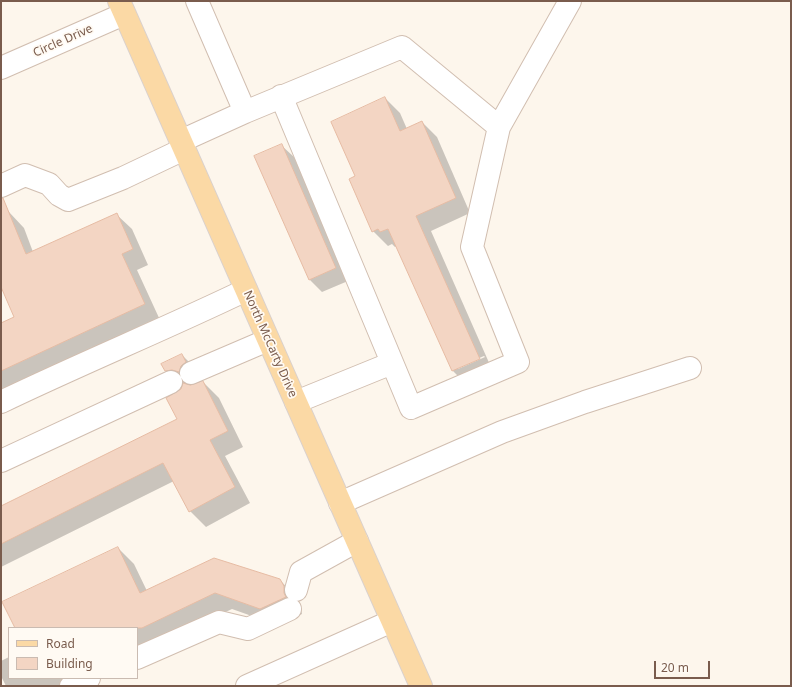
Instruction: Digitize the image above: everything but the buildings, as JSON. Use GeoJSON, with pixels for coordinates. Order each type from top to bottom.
{"type":"FeatureCollection","features":[{"type":"Feature","properties":{"kind":"main road","name":"North McCarty Drive"},"geometry":{"type":"LineString","coordinates":[[121,7],[421,686]]}},
{"type":"Feature","properties":{"kind":"street"},"geometry":{"type":"LineString","coordinates":[[197,1],[245,112]]}},
{"type":"Feature","properties":{"kind":"street"},"geometry":{"type":"LineString","coordinates":[[281,96],[411,408],[518,362],[472,247],[500,126],[570,1]]}},
{"type":"Feature","properties":{"kind":"street","name":"Circle Drive"},"geometry":{"type":"LineString","coordinates":[[1,68],[121,7]]}},
{"type":"Feature","properties":{"kind":"street"},"geometry":{"type":"LineString","coordinates":[[1,186],[25,175],[49,184],[59,195],[68,200],[123,178],[245,112],[402,47],[500,126]]}},
{"type":"Feature","properties":{"kind":"street"},"geometry":{"type":"LineString","coordinates":[[1,402],[73,367],[156,330],[179,322],[246,290]]}},
{"type":"Feature","properties":{"kind":"street"},"geometry":{"type":"LineString","coordinates":[[191,373],[268,340]]}},
{"type":"Feature","properties":{"kind":"street"},"geometry":{"type":"LineString","coordinates":[[296,402],[392,363]]}},
{"type":"Feature","properties":{"kind":"street"},"geometry":{"type":"LineString","coordinates":[[340,503],[502,432],[585,402],[690,368]]}},
{"type":"Feature","properties":{"kind":"street"},"geometry":{"type":"LineString","coordinates":[[1,461],[171,382]]}},
{"type":"Feature","properties":{"kind":"street"},"geometry":{"type":"LineString","coordinates":[[138,658],[219,622],[248,629],[293,599],[301,572],[357,541]]}},
{"type":"Feature","properties":{"kind":"street"},"geometry":{"type":"LineString","coordinates":[[247,686],[392,621]]}},
{"type":"Feature","properties":{"kind":"street"},"geometry":{"type":"LineString","coordinates":[[71,686],[87,679]]}}]}
